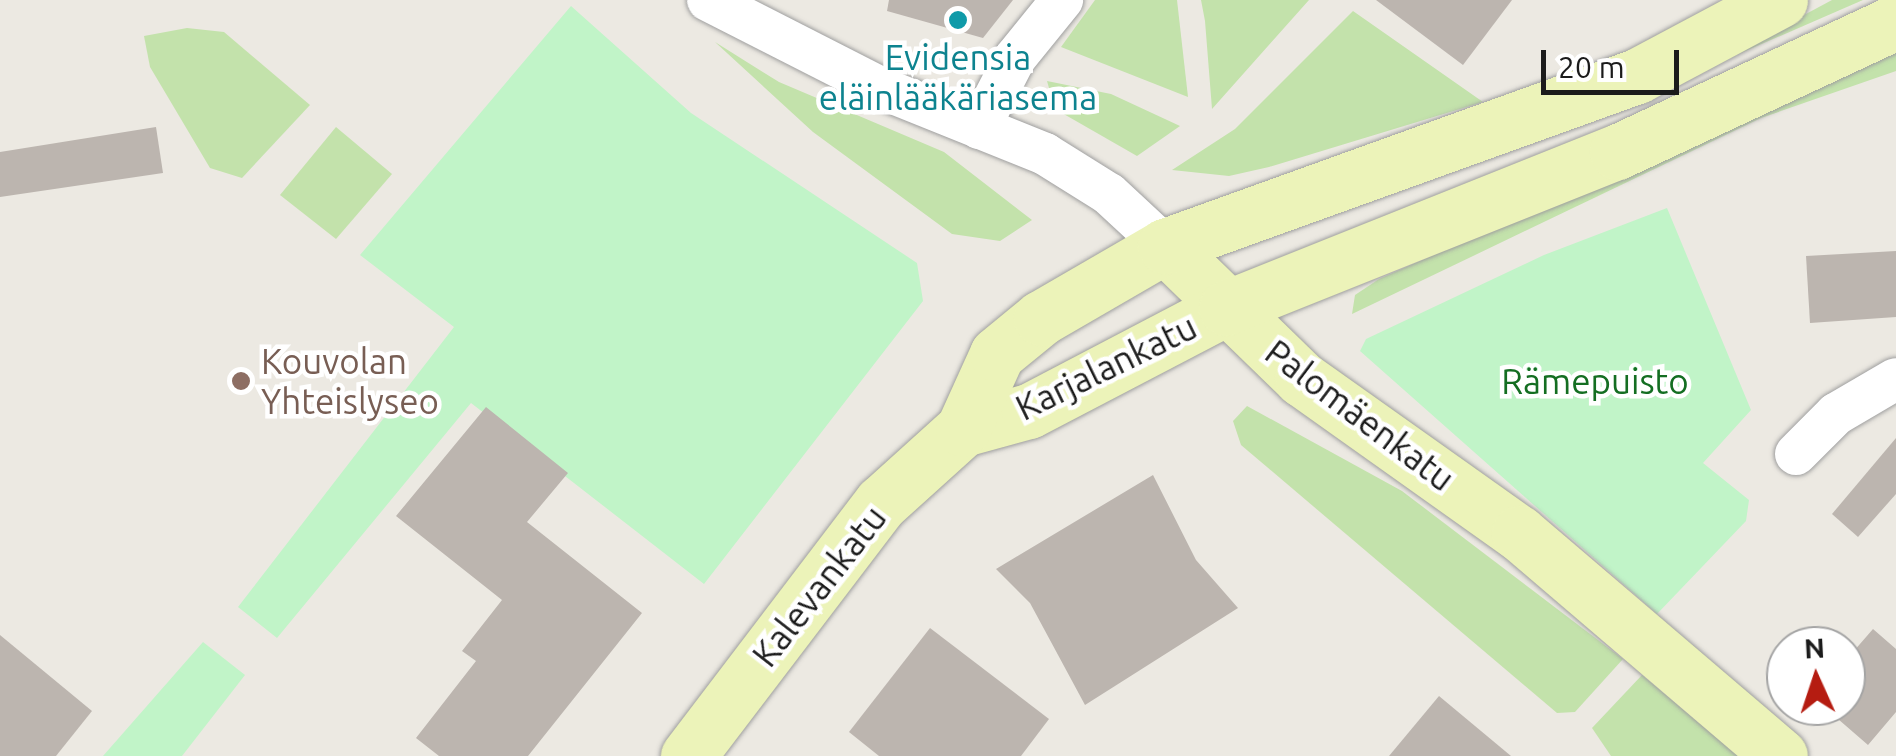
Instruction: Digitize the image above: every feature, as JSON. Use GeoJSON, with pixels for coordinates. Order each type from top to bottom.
{"type":"FeatureCollection","features":[{"type":"Feature","properties":{"kind":"main road","name":"Karjalankatu"},"geometry":{"type":"LineString","coordinates":[[963,429],[997,354],[1166,246],[1637,76],[1780,0]]}},
{"type":"Feature","properties":{"kind":"main road","name":"Karjalankatu"},"geometry":{"type":"LineString","coordinates":[[963,429],[1029,411],[1226,308],[1617,152],[1896,22]]}},
{"type":"Feature","properties":{"kind":"main road","name":"Palomäenkatu"},"geometry":{"type":"LineString","coordinates":[[1166,246],[1302,379],[1519,533],[1780,756]]}},
{"type":"Feature","properties":{"kind":"main road","name":"Kalevankatu"},"geometry":{"type":"LineString","coordinates":[[688,756],[881,502],[963,429]]}},
{"type":"Feature","properties":{"kind":"street","name":"Palomäenkatu"},"geometry":{"type":"LineString","coordinates":[[708,0],[1095,184],[1166,246]]}},
{"type":"Feature","properties":{"kind":"street"},"geometry":{"type":"LineString","coordinates":[[979,128],[1015,58],[1062,0]]}},
{"type":"Feature","properties":{"kind":"street"},"geometry":{"type":"LineString","coordinates":[[1796,454],[1836,414],[1896,379]]}},
{"type":"Feature","properties":{"kind":"green space"},"geometry":{"type":"Polygon","coordinates":[[[1095,0],[1177,0],[1188,97],[1061,47],[1095,0]]]}},
{"type":"Feature","properties":{"kind":"green space"},"geometry":{"type":"Polygon","coordinates":[[[1201,0],[1309,0],[1212,109],[1205,21],[1201,0]]]}},
{"type":"Feature","properties":{"kind":"green space"},"geometry":{"type":"Polygon","coordinates":[[[1832,0],[1863,0],[1704,69],[1832,0]]]}},
{"type":"Feature","properties":{"kind":"green space"},"geometry":{"type":"Polygon","coordinates":[[[571,6],[691,113],[917,263],[923,301],[704,584],[471,403],[277,638],[238,607],[454,327],[360,255],[571,6]]]}},
{"type":"Feature","properties":{"kind":"green space"},"geometry":{"type":"Polygon","coordinates":[[[1353,11],[1483,102],[1229,176],[1172,170],[1235,129],[1353,11]]]}},
{"type":"Feature","properties":{"kind":"green space"},"geometry":{"type":"Polygon","coordinates":[[[187,28],[224,32],[310,105],[242,178],[210,168],[150,67],[144,36],[187,28]]]}},
{"type":"Feature","properties":{"kind":"green space"},"geometry":{"type":"Polygon","coordinates":[[[715,42],[779,82],[944,152],[1032,220],[1000,241],[952,234],[813,132],[715,42]]]}},
{"type":"Feature","properties":{"kind":"green space"},"geometry":{"type":"Polygon","coordinates":[[[1896,52],[1896,71],[1761,118],[1352,314],[1355,295],[1379,279],[1896,52]]]}},
{"type":"Feature","properties":{"kind":"green space"},"geometry":{"type":"Polygon","coordinates":[[[1047,81],[1111,94],[1180,126],[1137,156],[1055,109],[1047,81]]]}},
{"type":"Feature","properties":{"kind":"green space"},"geometry":{"type":"Polygon","coordinates":[[[336,127],[392,174],[336,239],[280,195],[336,127]]]}},
{"type":"Feature","properties":{"kind":"green space","name":"Rämepuisto"},"geometry":{"type":"Polygon","coordinates":[[[1667,208],[1751,410],[1703,463],[1749,500],[1746,521],[1657,614],[1360,351],[1366,339],[1544,255],[1667,208]]]}},
{"type":"Feature","properties":{"kind":"green space"},"geometry":{"type":"Polygon","coordinates":[[[1247,406],[1402,491],[1623,659],[1575,712],[1557,713],[1241,445],[1233,421],[1247,406]]]}},
{"type":"Feature","properties":{"kind":"green space"},"geometry":{"type":"Polygon","coordinates":[[[203,642],[245,675],[182,756],[103,756],[203,642]]]}},
{"type":"Feature","properties":{"kind":"green space"},"geometry":{"type":"Polygon","coordinates":[[[1642,675],[1739,756],[1611,756],[1592,728],[1642,675]]]}},
{"type":"Feature","properties":{"kind":"building","name":"Evidensia eläinlääkäriasema"},"geometry":{"type":"Polygon","coordinates":[[[889,0],[1013,0],[983,38],[887,11],[889,0]]]}},
{"type":"Feature","properties":{"kind":"building"},"geometry":{"type":"Polygon","coordinates":[[[1376,0],[1512,0],[1463,65],[1376,0]]]}},
{"type":"Feature","properties":{"kind":"building"},"geometry":{"type":"Polygon","coordinates":[[[156,127],[163,173],[0,197],[0,152],[156,127]]]}},
{"type":"Feature","properties":{"kind":"building"},"geometry":{"type":"Polygon","coordinates":[[[1896,251],[1896,317],[1810,323],[1806,256],[1896,251]]]}},
{"type":"Feature","properties":{"kind":"building"},"geometry":{"type":"Polygon","coordinates":[[[486,407],[568,473],[527,522],[642,613],[528,756],[439,756],[416,738],[476,661],[462,651],[502,600],[396,516],[486,407]]]}},
{"type":"Feature","properties":{"kind":"building"},"geometry":{"type":"Polygon","coordinates":[[[1896,438],[1896,494],[1858,537],[1832,514],[1896,438]]]}},
{"type":"Feature","properties":{"kind":"building"},"geometry":{"type":"Polygon","coordinates":[[[1153,475],[1196,560],[1238,608],[1085,705],[1030,603],[996,569],[1153,475]]]}},
{"type":"Feature","properties":{"kind":"building"},"geometry":{"type":"Polygon","coordinates":[[[930,628],[1049,719],[1021,756],[879,756],[849,732],[930,628]]]}},
{"type":"Feature","properties":{"kind":"building"},"geometry":{"type":"Polygon","coordinates":[[[1873,629],[1896,649],[1896,712],[1868,745],[1846,726],[1866,726],[1866,637],[1873,629]]]}},
{"type":"Feature","properties":{"kind":"building"},"geometry":{"type":"Polygon","coordinates":[[[0,635],[92,711],[56,756],[0,756],[0,635]]]}},
{"type":"Feature","properties":{"kind":"building"},"geometry":{"type":"Polygon","coordinates":[[[1439,696],[1511,756],[1389,756],[1439,696]]]}},
{"type":"Feature","properties":{"kind":"place","name":"Evidensia eläinlääkäriasema"},"geometry":{"type":"Point","coordinates":[958,20]}},
{"type":"Feature","properties":{"kind":"place","name":"Kouvolan Yhteislyseo"},"geometry":{"type":"Point","coordinates":[241,381]}}]}
